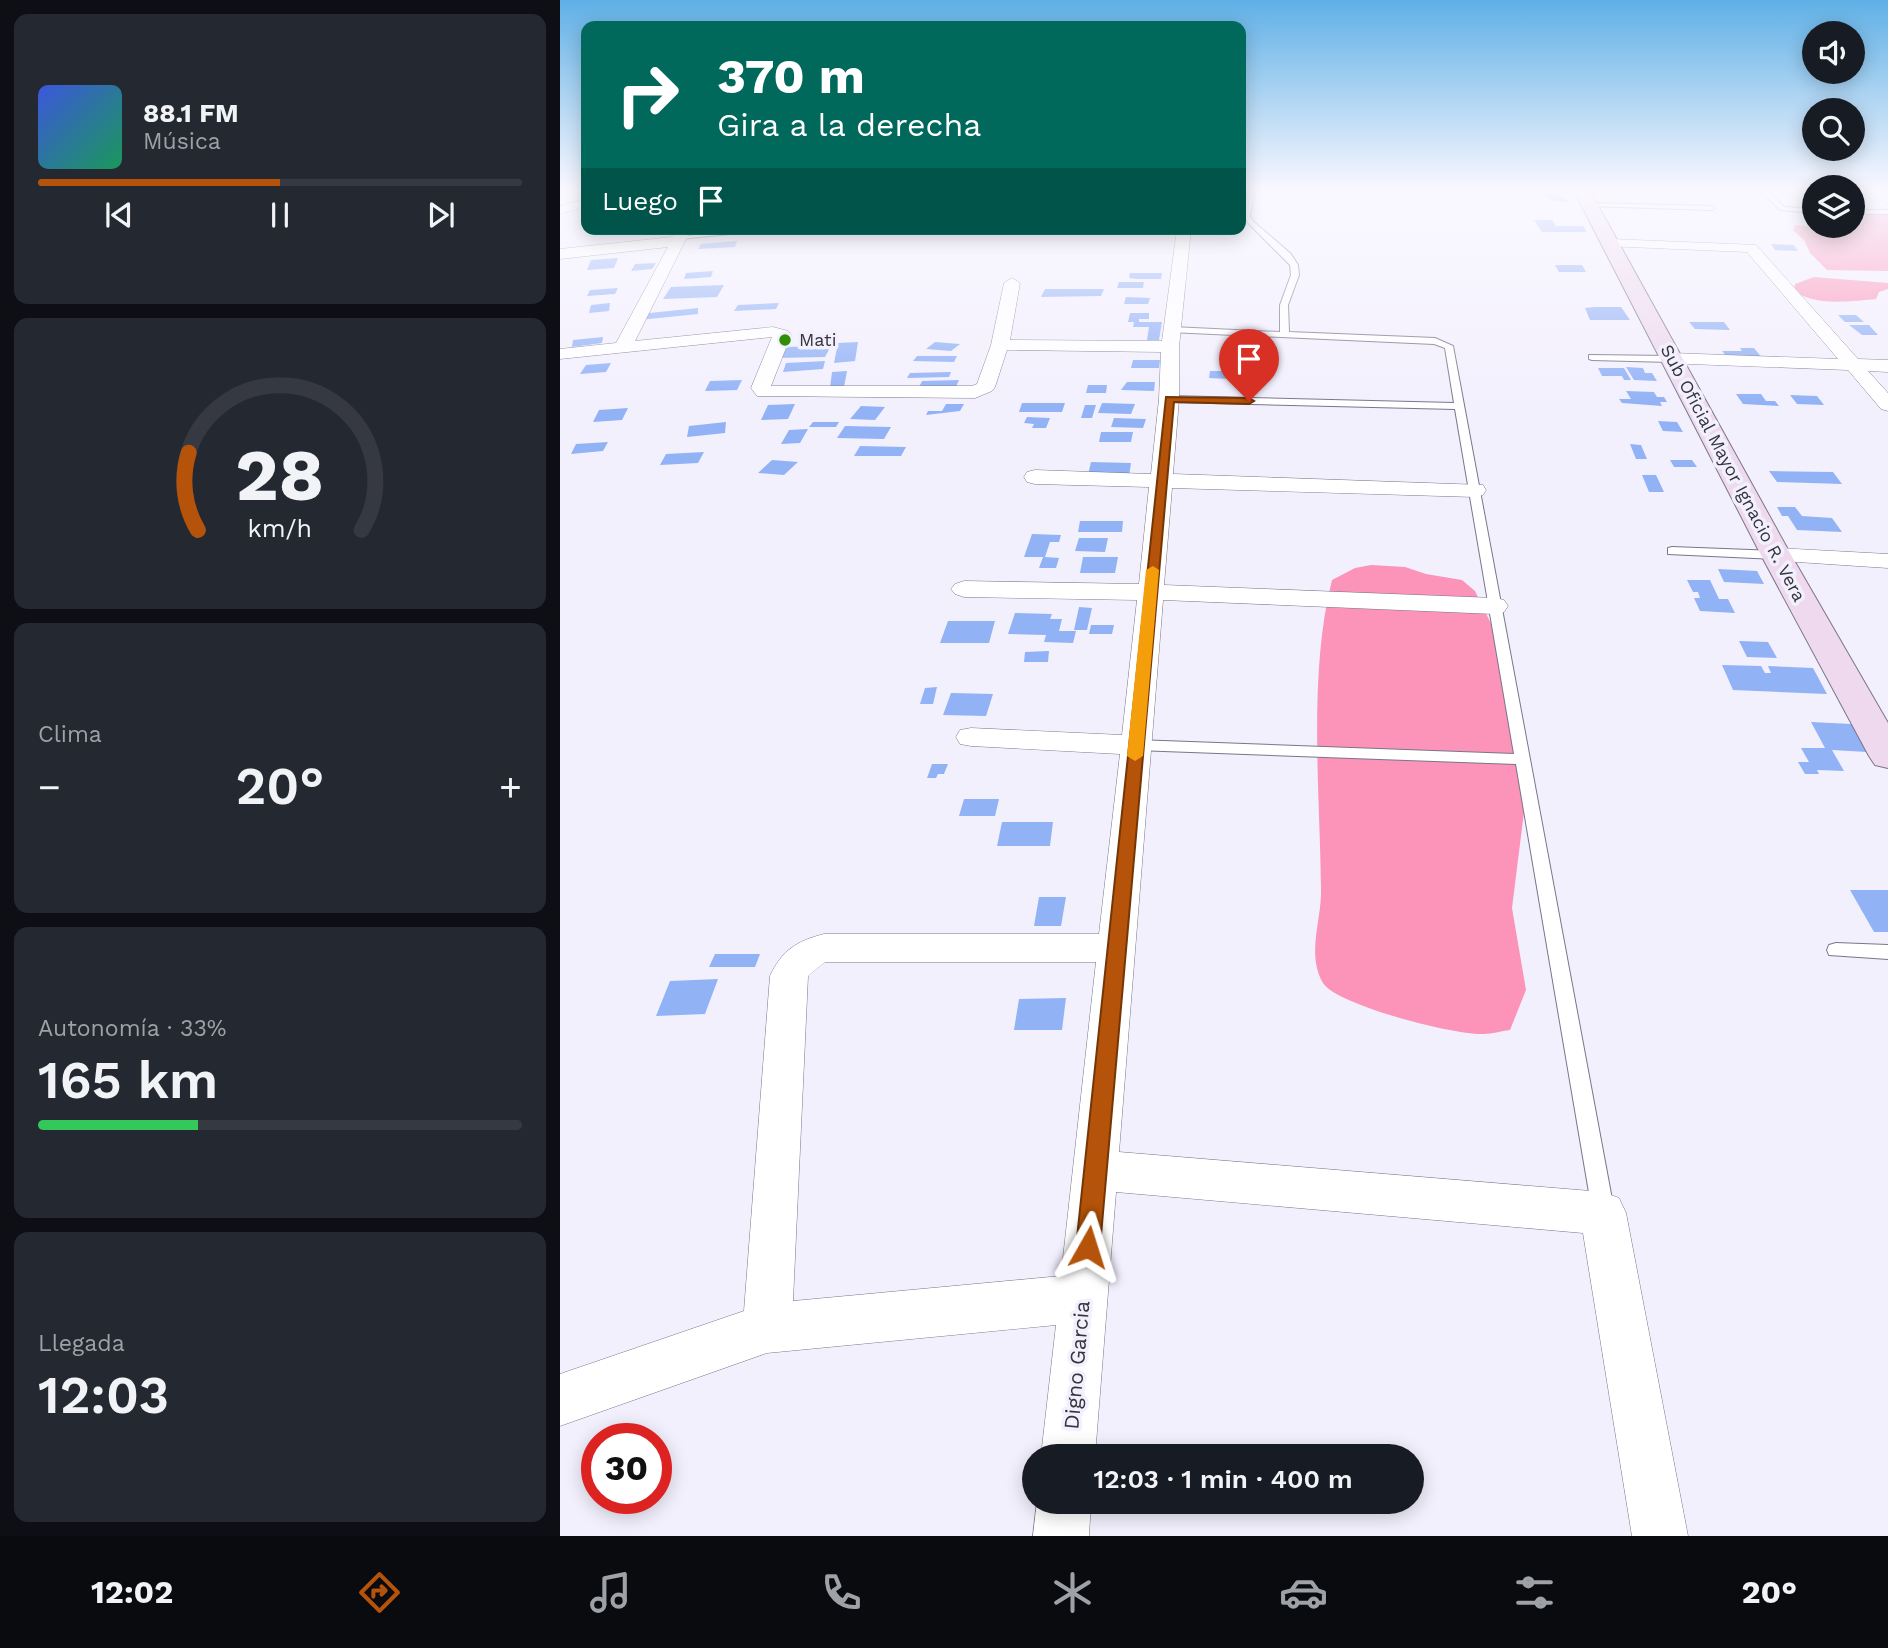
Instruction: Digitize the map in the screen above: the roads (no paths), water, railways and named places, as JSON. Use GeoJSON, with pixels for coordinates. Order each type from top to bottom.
{"type":"FeatureCollection","features":[{"type":"Feature","properties":{"kind":"street"},"geometry":{"type":"LineString","coordinates":[[623,346],[668,261]]}},
{"type":"Feature","properties":{"kind":"street","name":"Digno Garcia"},"geometry":{"type":"LineString","coordinates":[[1069,1444],[1162,481],[1171,338],[1180,261]]}},
{"type":"Feature","properties":{"kind":"street","name":"Sub Oficial Mayor Ignacio R. Vera"},"geometry":{"type":"LineString","coordinates":[[1619,261],[1776,555],[1888,756]]}},
{"type":"Feature","properties":{"kind":"street"},"geometry":{"type":"LineString","coordinates":[[1762,261],[1888,405]]}},
{"type":"Feature","properties":{"kind":"street"},"geometry":{"type":"LineString","coordinates":[[560,354],[773,332],[782,335],[761,388],[764,392],[970,393],[981,391],[985,387],[1000,345],[1012,283]]}},
{"type":"Feature","properties":{"kind":"street"},"geometry":{"type":"LineString","coordinates":[[1000,345],[1171,338]]}},
{"type":"Feature","properties":{"kind":"street"},"geometry":{"type":"LineString","coordinates":[[1671,359],[1888,366]]}},
{"type":"Feature","properties":{"kind":"street"},"geometry":{"type":"LineString","coordinates":[[1035,477],[1475,490]]}},
{"type":"Feature","properties":{"kind":"street"},"geometry":{"type":"LineString","coordinates":[[1776,555],[1888,561]]}},
{"type":"Feature","properties":{"kind":"street"},"geometry":{"type":"LineString","coordinates":[[964,589],[1151,592],[1496,606]]}},
{"type":"Feature","properties":{"kind":"street"},"geometry":{"type":"LineString","coordinates":[[971,737],[1136,745]]}},
{"type":"Feature","properties":{"kind":"street"},"geometry":{"type":"LineString","coordinates":[[767,1328],[789,976],[793,966],[810,951],[824,948],[1117,948]]}},
{"type":"Feature","properties":{"kind":"street"},"geometry":{"type":"LineString","coordinates":[[1096,1170],[1603,1213],[1660,1536]]}},
{"type":"Feature","properties":{"kind":"street"},"geometry":{"type":"LineString","coordinates":[[560,1400],[767,1328],[1083,1298]]}},
{"type":"Feature","properties":{"kind":"street"},"geometry":{"type":"LineString","coordinates":[[1061,1536],[1063,1514]]}},
{"type":"Feature","properties":{"kind":"lane"},"geometry":{"type":"LineString","coordinates":[[1285,336],[1284,305],[1295,275],[1291,261]]}},
{"type":"Feature","properties":{"kind":"lane"},"geometry":{"type":"LineString","coordinates":[[1171,338],[1285,336],[1448,344],[1603,1213]]}},
{"type":"Feature","properties":{"kind":"lane"},"geometry":{"type":"LineString","coordinates":[[1592,357],[1671,359]]}},
{"type":"Feature","properties":{"kind":"lane"},"geometry":{"type":"LineString","coordinates":[[1169,399],[1460,406]]}},
{"type":"Feature","properties":{"kind":"lane"},"geometry":{"type":"LineString","coordinates":[[1672,551],[1776,555]]}},
{"type":"Feature","properties":{"kind":"lane"},"geometry":{"type":"LineString","coordinates":[[1136,745],[1523,759]]}},
{"type":"Feature","properties":{"kind":"lane"},"geometry":{"type":"LineString","coordinates":[[1836,950],[1888,952]]}},
{"type":"Feature","properties":{"kind":"place","name":"Mati"},"geometry":{"type":"Point","coordinates":[785,340]}}]}
